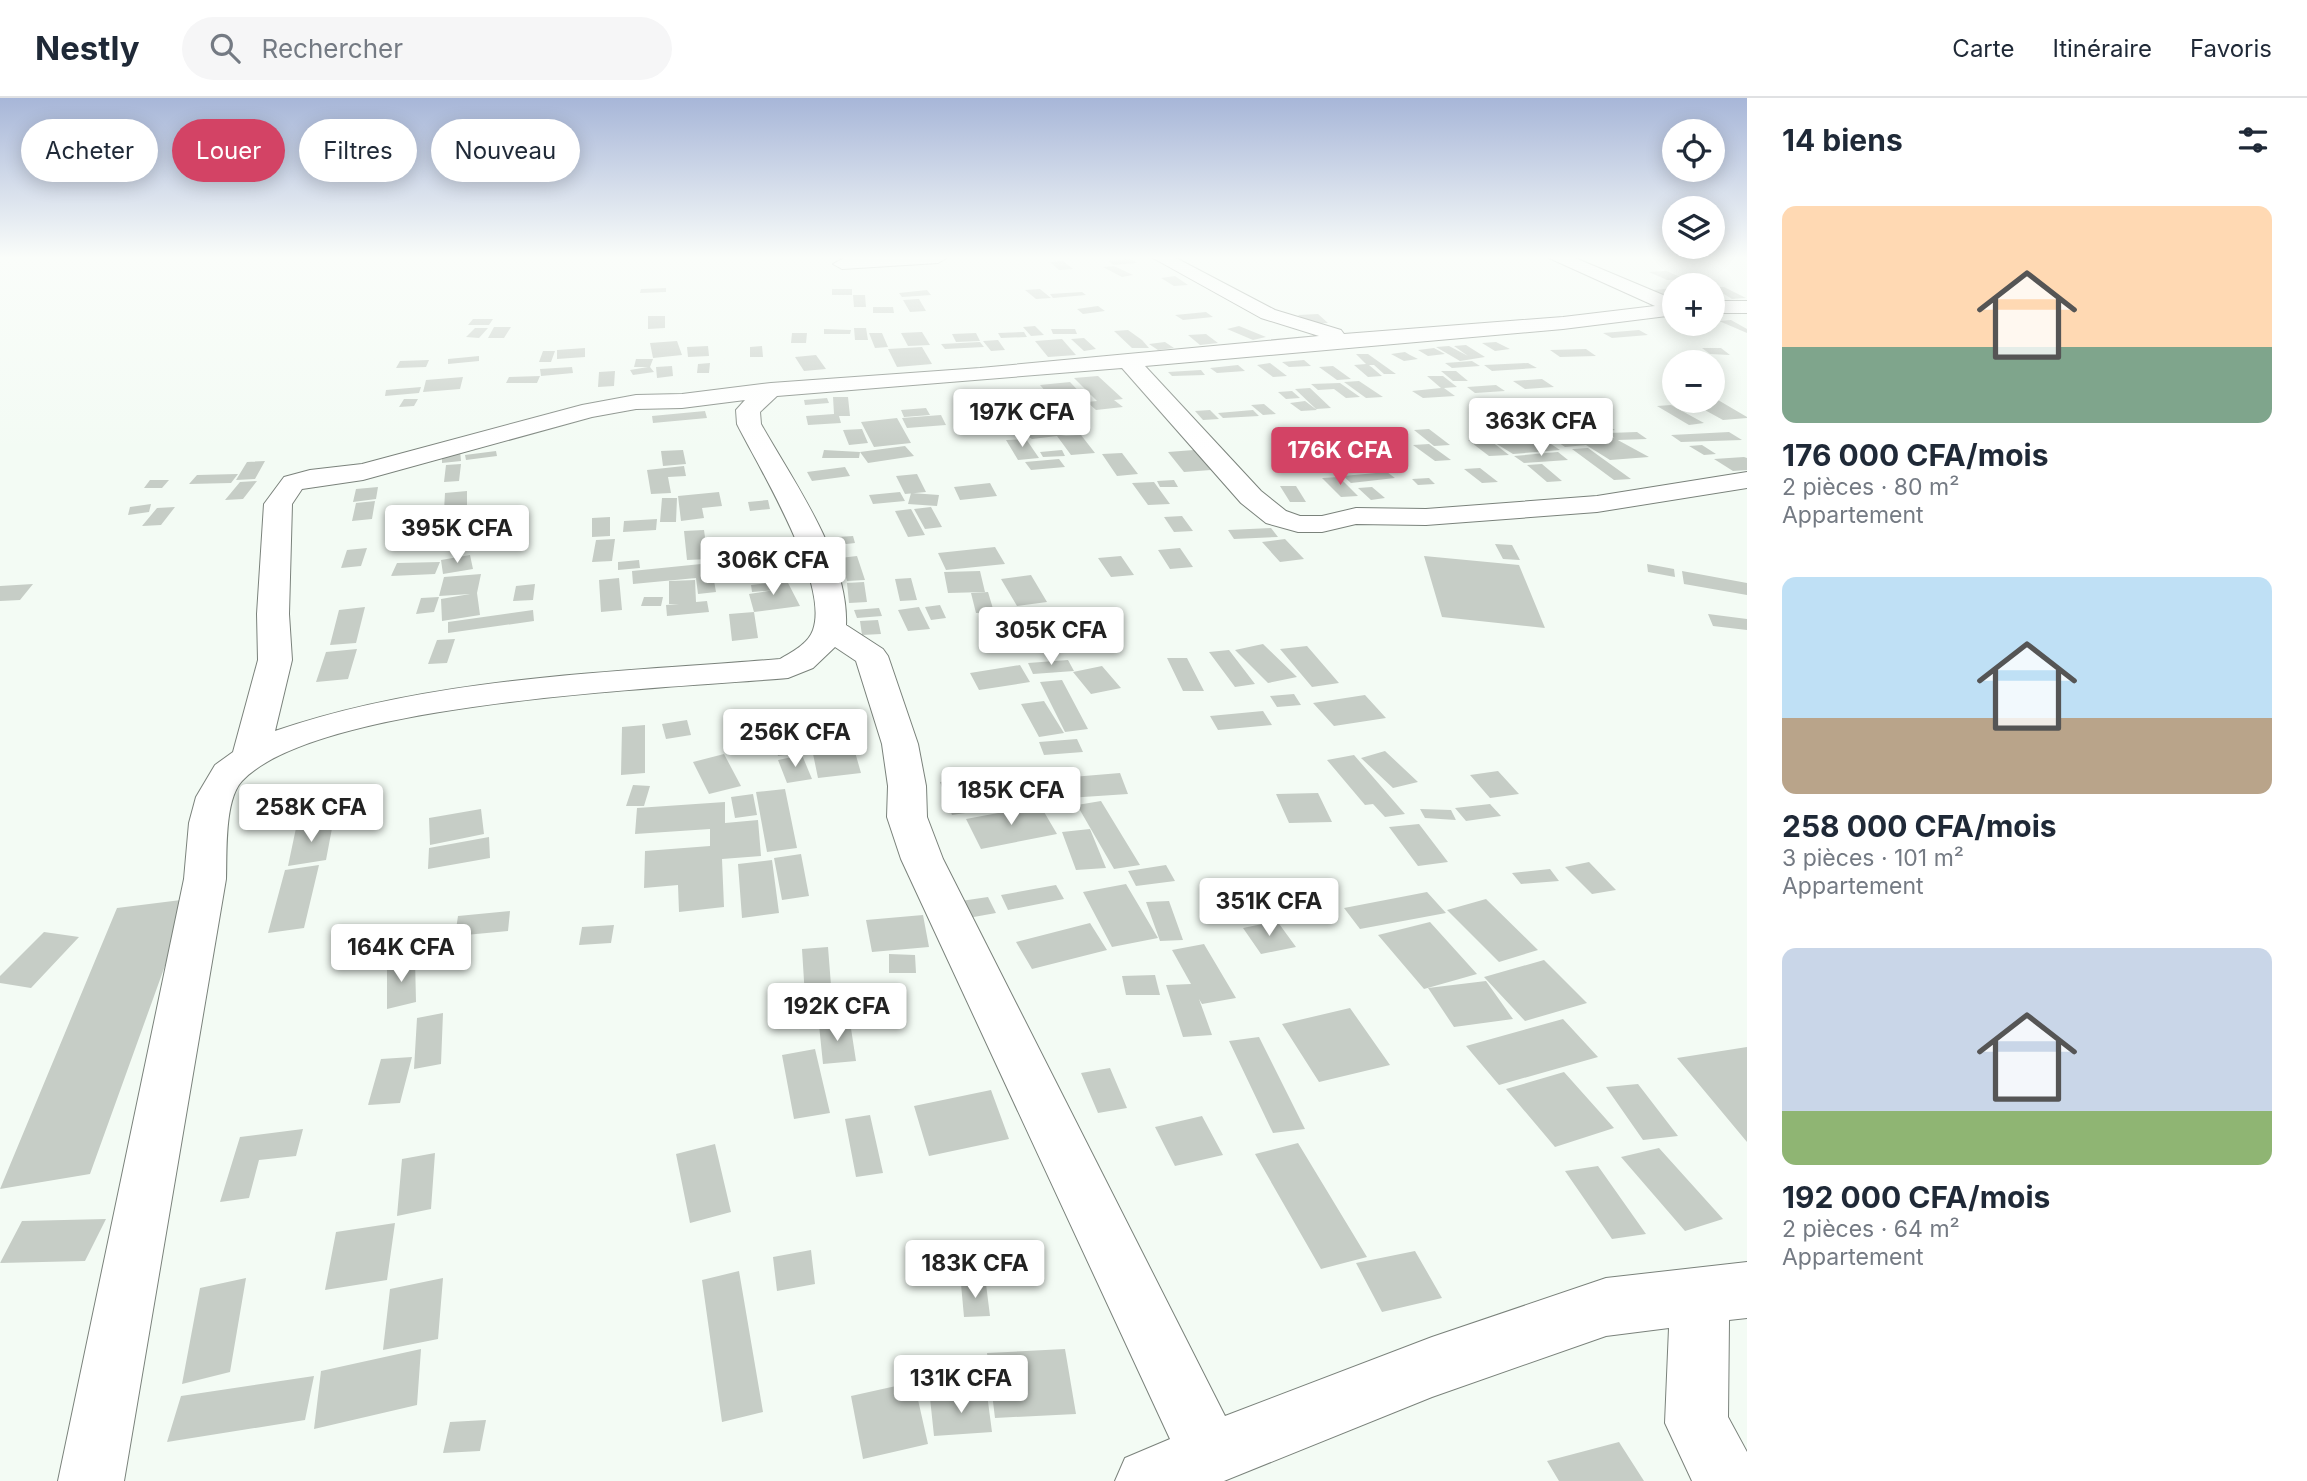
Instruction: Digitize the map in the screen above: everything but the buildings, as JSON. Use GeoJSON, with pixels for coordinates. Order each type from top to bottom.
{"type":"FeatureCollection","features":[{"type":"Feature","properties":{"kind":"street"},"geometry":{"type":"LineString","coordinates":[[1297,323],[1353,339]]}},
{"type":"Feature","properties":{"kind":"street"},"geometry":{"type":"LineString","coordinates":[[251,754],[275,660],[273,614],[278,504],[293,483],[310,478],[363,472],[611,406],[723,397],[771,390],[1129,362],[1353,339],[1566,323]]}},
{"type":"Feature","properties":{"kind":"street"},"geometry":{"type":"LineString","coordinates":[[1129,362],[1251,497],[1276,517],[1298,524],[1322,524],[1356,516],[1426,517],[1597,504],[1747,480]]}},
{"type":"Feature","properties":{"kind":"street"},"geometry":{"type":"LineString","coordinates":[[92,1481],[205,879],[213,796],[230,771],[251,754],[276,741],[325,726],[413,707],[595,683],[788,668],[819,647],[830,629],[833,611],[814,546],[749,424],[748,410],[771,390]]}},
{"type":"Feature","properties":{"kind":"street"},"geometry":{"type":"LineString","coordinates":[[830,629],[871,656],[900,744],[907,786],[907,817],[927,870],[1210,1454]]}},
{"type":"Feature","properties":{"kind":"street"},"geometry":{"type":"LineString","coordinates":[[1148,1481],[1432,1367],[1606,1307],[1723,1293],[1696,1423],[1727,1481]]}}]}
